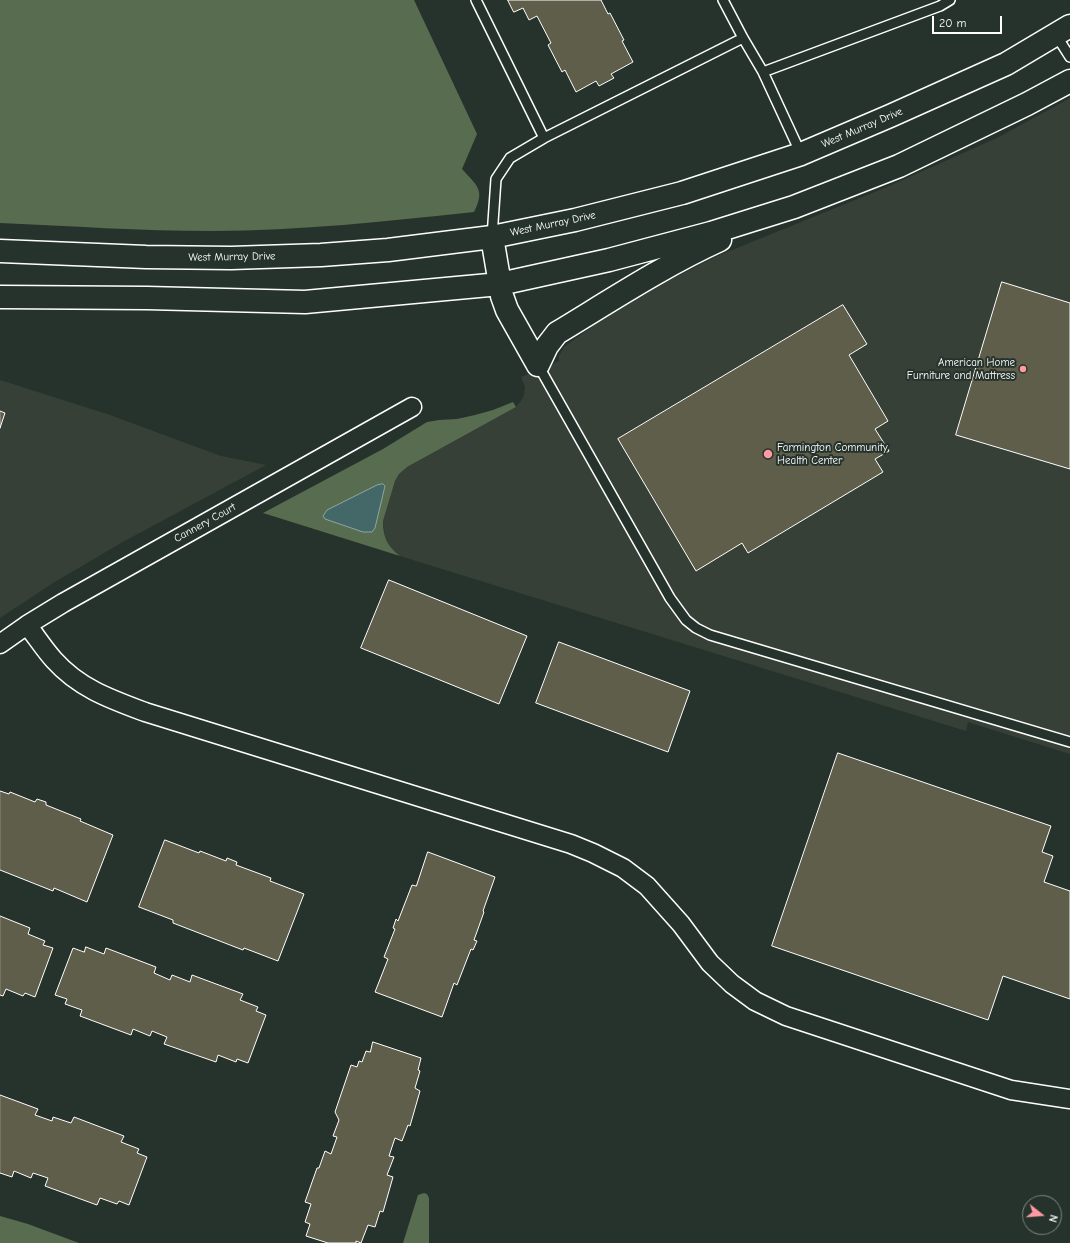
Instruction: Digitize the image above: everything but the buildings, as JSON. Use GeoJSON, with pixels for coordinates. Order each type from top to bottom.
{"type":"FeatureCollection","features":[{"type":"Feature","properties":{"kind":"highway","name":"West Murray Drive"},"geometry":{"type":"LineString","coordinates":[[0,251],[146,257],[231,258],[321,255],[366,252],[492,237],[575,220],[682,193],[801,154],[1006,64],[1063,31]]}},
{"type":"Feature","properties":{"kind":"highway"},"geometry":{"type":"LineString","coordinates":[[538,365],[547,346],[557,333],[651,277],[707,246],[794,207],[899,166],[1070,82]]}},
{"type":"Feature","properties":{"kind":"highway"},"geometry":{"type":"LineString","coordinates":[[0,297],[147,298],[305,302],[500,284],[616,258],[711,233],[794,207]]}},
{"type":"Feature","properties":{"kind":"highway"},"geometry":{"type":"LineString","coordinates":[[492,237],[502,296],[507,310],[538,365]]}},
{"type":"Feature","properties":{"kind":"street","name":"Cannery Court"},"geometry":{"type":"LineString","coordinates":[[0,644],[27,625],[64,603],[412,407]]}},
{"type":"Feature","properties":{"kind":"street"},"geometry":{"type":"LineString","coordinates":[[27,625],[54,660],[72,677],[91,690],[117,702],[571,844],[623,868],[647,886],[681,924],[710,963],[732,984],[755,1001],[786,1016],[1010,1090],[1070,1099]]}},
{"type":"Feature","properties":{"kind":"lane"},"geometry":{"type":"LineString","coordinates":[[476,0],[544,138]]}},
{"type":"Feature","properties":{"kind":"lane"},"geometry":{"type":"LineString","coordinates":[[724,0],[743,38],[763,72],[801,154]]}},
{"type":"Feature","properties":{"kind":"lane"},"geometry":{"type":"LineString","coordinates":[[763,72],[940,6],[950,0]]}},
{"type":"Feature","properties":{"kind":"lane"},"geometry":{"type":"LineString","coordinates":[[1063,31],[1070,57]]}},
{"type":"Feature","properties":{"kind":"lane"},"geometry":{"type":"LineString","coordinates":[[492,237],[496,179],[510,158],[544,138],[743,38]]}},
{"type":"Feature","properties":{"kind":"lane"},"geometry":{"type":"LineString","coordinates":[[538,365],[670,598],[686,620],[696,628],[710,635],[1070,742]]}},
{"type":"Feature","properties":{"kind":"shaded area"},"geometry":{"type":"Polygon","coordinates":[[[1070,98],[1070,754],[968,722],[966,731],[400,556],[388,544],[385,537],[383,521],[395,481],[399,474],[407,467],[516,407],[524,395],[525,387],[521,377],[559,361],[559,356],[564,347],[614,311],[658,286],[715,257],[887,187],[999,137],[1070,98]]]}},
{"type":"Feature","properties":{"kind":"shaded area"},"geometry":{"type":"Polygon","coordinates":[[[0,380],[110,415],[221,456],[266,465],[121,543],[53,583],[0,618],[0,380]]]}},
{"type":"Feature","properties":{"kind":"green space"},"geometry":{"type":"Polygon","coordinates":[[[0,0],[414,0],[477,134],[462,169],[478,188],[478,204],[474,212],[343,225],[245,231],[185,231],[0,223],[0,0]]]}},
{"type":"Feature","properties":{"kind":"green space"},"geometry":{"type":"Polygon","coordinates":[[[513,402],[516,407],[407,467],[399,474],[395,481],[383,521],[387,541],[392,549],[400,556],[263,513],[383,449],[427,422],[457,419],[475,415],[513,402]]]}},
{"type":"Feature","properties":{"kind":"green space"},"geometry":{"type":"Polygon","coordinates":[[[424,1193],[427,1194],[429,1198],[429,1243],[403,1243],[418,1195],[424,1193]]]}},
{"type":"Feature","properties":{"kind":"green space"},"geometry":{"type":"Polygon","coordinates":[[[0,1216],[28,1224],[79,1243],[0,1243],[0,1216]]]}},
{"type":"Feature","properties":{"kind":"water"},"geometry":{"type":"Polygon","coordinates":[[[383,484],[385,486],[375,528],[372,532],[363,532],[325,519],[323,516],[327,510],[377,485],[383,484]]]}},
{"type":"Feature","properties":{"kind":"place","name":"American Home Furniture and Mattress"},"geometry":{"type":"Point","coordinates":[1023,369]}},
{"type":"Feature","properties":{"kind":"place","name":"Farmington Community Health Center"},"geometry":{"type":"Point","coordinates":[768,454]}}]}
